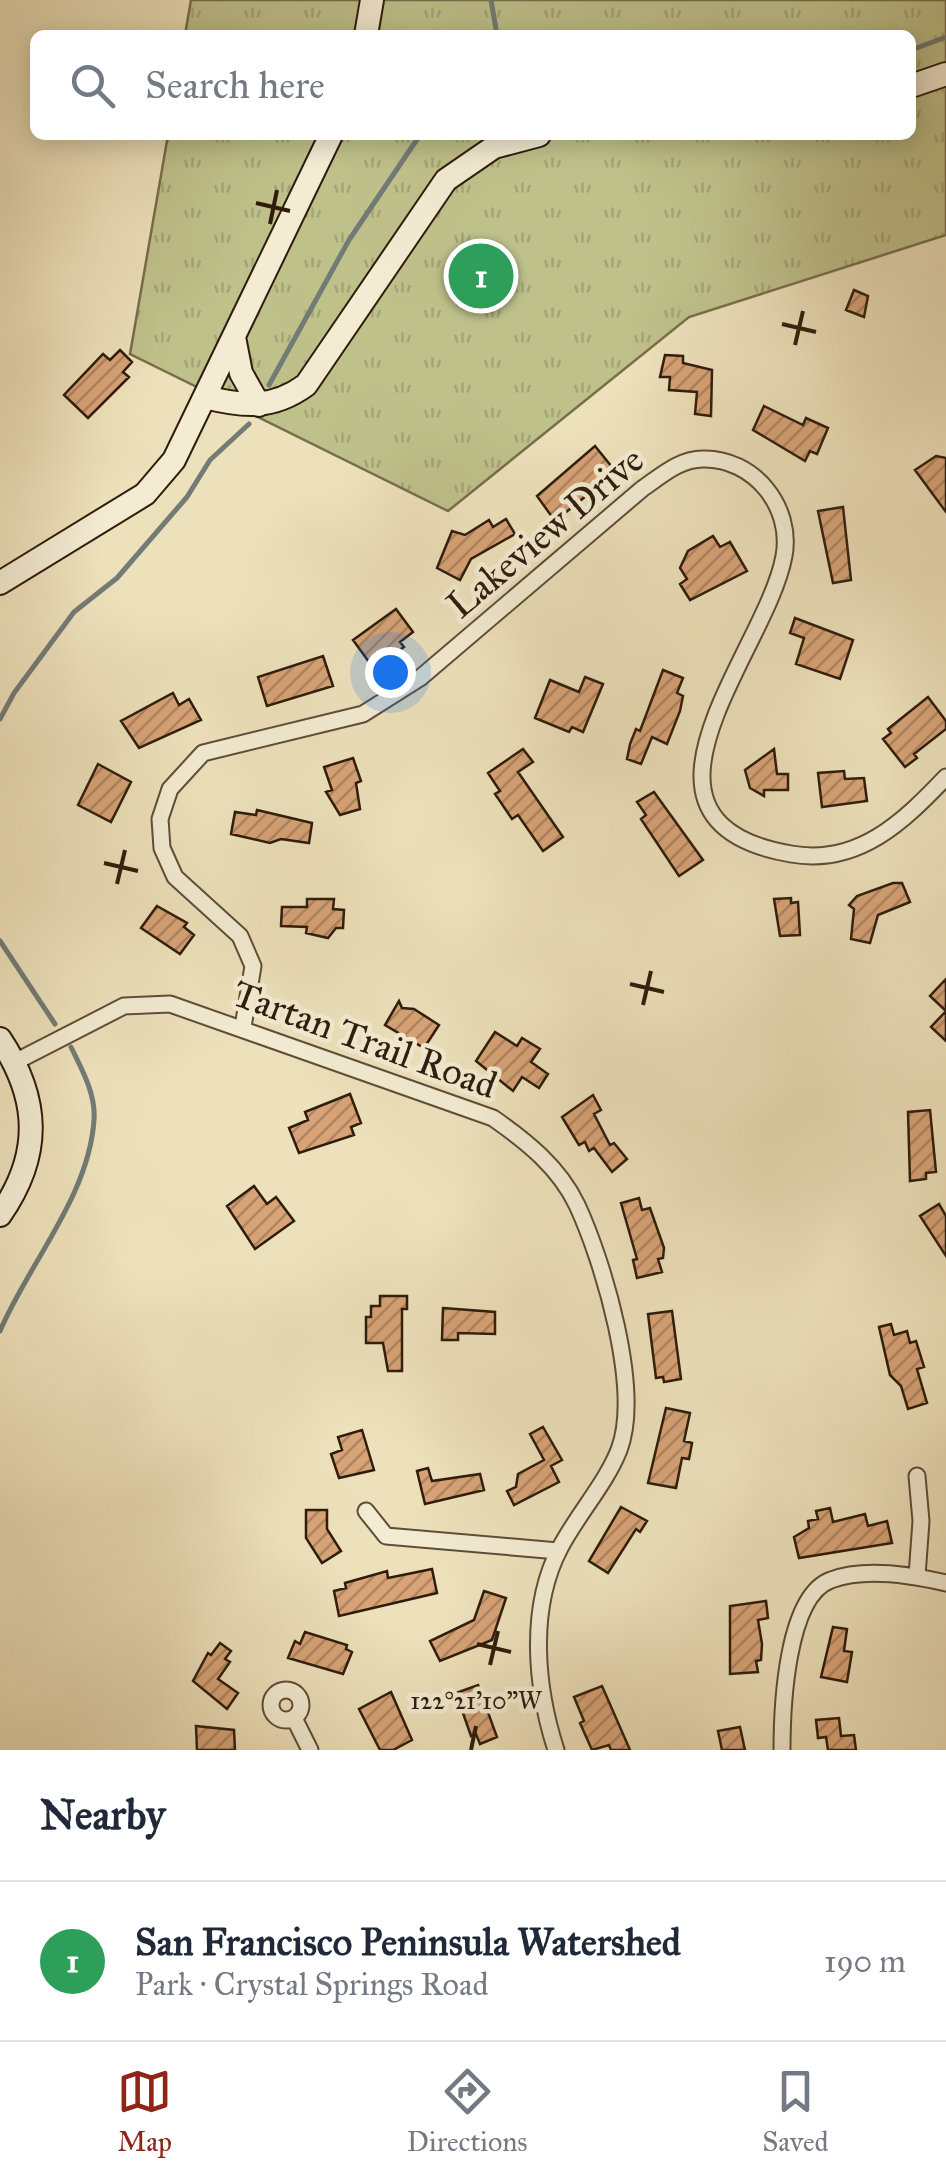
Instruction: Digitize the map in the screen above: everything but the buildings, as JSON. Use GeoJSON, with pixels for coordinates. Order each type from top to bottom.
{"type":"FeatureCollection","features":[{"type":"Feature","properties":{"kind":"main road"},"geometry":{"type":"LineString","coordinates":[[367,30],[372,0]]}},
{"type":"Feature","properties":{"kind":"main road"},"geometry":{"type":"LineString","coordinates":[[916,84],[946,74]]}},
{"type":"Feature","properties":{"kind":"main road"},"geometry":{"type":"LineString","coordinates":[[0,583],[145,494],[174,460],[329,140]]}},
{"type":"Feature","properties":{"kind":"main road"},"geometry":{"type":"LineString","coordinates":[[206,397],[259,406],[286,400],[306,384],[446,180],[494,147],[520,140]]}},
{"type":"Feature","properties":{"kind":"main road"},"geometry":{"type":"LineString","coordinates":[[234,336],[241,374],[259,406]]}},
{"type":"Feature","properties":{"kind":"main road"},"geometry":{"type":"LineString","coordinates":[[0,1040],[15,1062],[33,1111],[21,1185],[0,1214]]}},
{"type":"Feature","properties":{"kind":"street","name":"Lakeview Drive"},"geometry":{"type":"LineString","coordinates":[[243,1028],[253,966],[240,936],[174,877],[162,848],[160,819],[170,789],[186,768],[204,753],[332,722],[377,705],[420,678],[490,622],[642,488],[677,464],[703,458],[735,465],[758,478],[782,510],[784,556],[720,702],[700,763],[704,794],[720,822],[740,840],[770,850],[832,857],[868,846],[946,777]]}},
{"type":"Feature","properties":{"kind":"street","name":"Tartan Trail Road"},"geometry":{"type":"LineString","coordinates":[[15,1062],[124,1006],[170,1004],[493,1118],[534,1147],[576,1203],[622,1354],[625,1401],[620,1447],[558,1552],[544,1607],[537,1668],[556,1750]]}},
{"type":"Feature","properties":{"kind":"street"},"geometry":{"type":"LineString","coordinates":[[917,1576],[921,1521],[918,1476]]}},
{"type":"Feature","properties":{"kind":"street"},"geometry":{"type":"LineString","coordinates":[[366,1511],[386,1536],[558,1552]]}},
{"type":"Feature","properties":{"kind":"street"},"geometry":{"type":"LineString","coordinates":[[782,1750],[798,1617],[814,1592],[831,1580],[917,1576],[946,1584]]}},
{"type":"Feature","properties":{"kind":"street"},"geometry":{"type":"LineString","coordinates":[[294,1718],[310,1750]]}},
{"type":"Feature","properties":{"kind":"green space"},"geometry":{"type":"Polygon","coordinates":[[[191,0],[946,0],[946,235],[689,317],[448,511],[130,354],[167,140],[916,140],[916,30],[186,30],[191,0]]]}},
{"type":"Feature","properties":{"kind":"waterway"},"geometry":{"type":"LineString","coordinates":[[491,0],[496,30]]}},
{"type":"Feature","properties":{"kind":"waterway"},"geometry":{"type":"LineString","coordinates":[[916,48],[946,37]]}},
{"type":"Feature","properties":{"kind":"waterway"},"geometry":{"type":"LineString","coordinates":[[269,385],[349,240],[417,140]]}},
{"type":"Feature","properties":{"kind":"waterway"},"geometry":{"type":"LineString","coordinates":[[0,719],[14,693],[74,612],[117,578],[187,497],[210,460],[249,424]]}},
{"type":"Feature","properties":{"kind":"waterway"},"geometry":{"type":"LineString","coordinates":[[0,941],[55,1024]]}},
{"type":"Feature","properties":{"kind":"waterway"},"geometry":{"type":"LineString","coordinates":[[0,1331],[70,1202],[90,1148],[93,1101],[71,1047]]}},
{"type":"Feature","properties":{"kind":"place","name":"San Francisco Peninsula Watershed"},"geometry":{"type":"Point","coordinates":[481,276]}}]}
